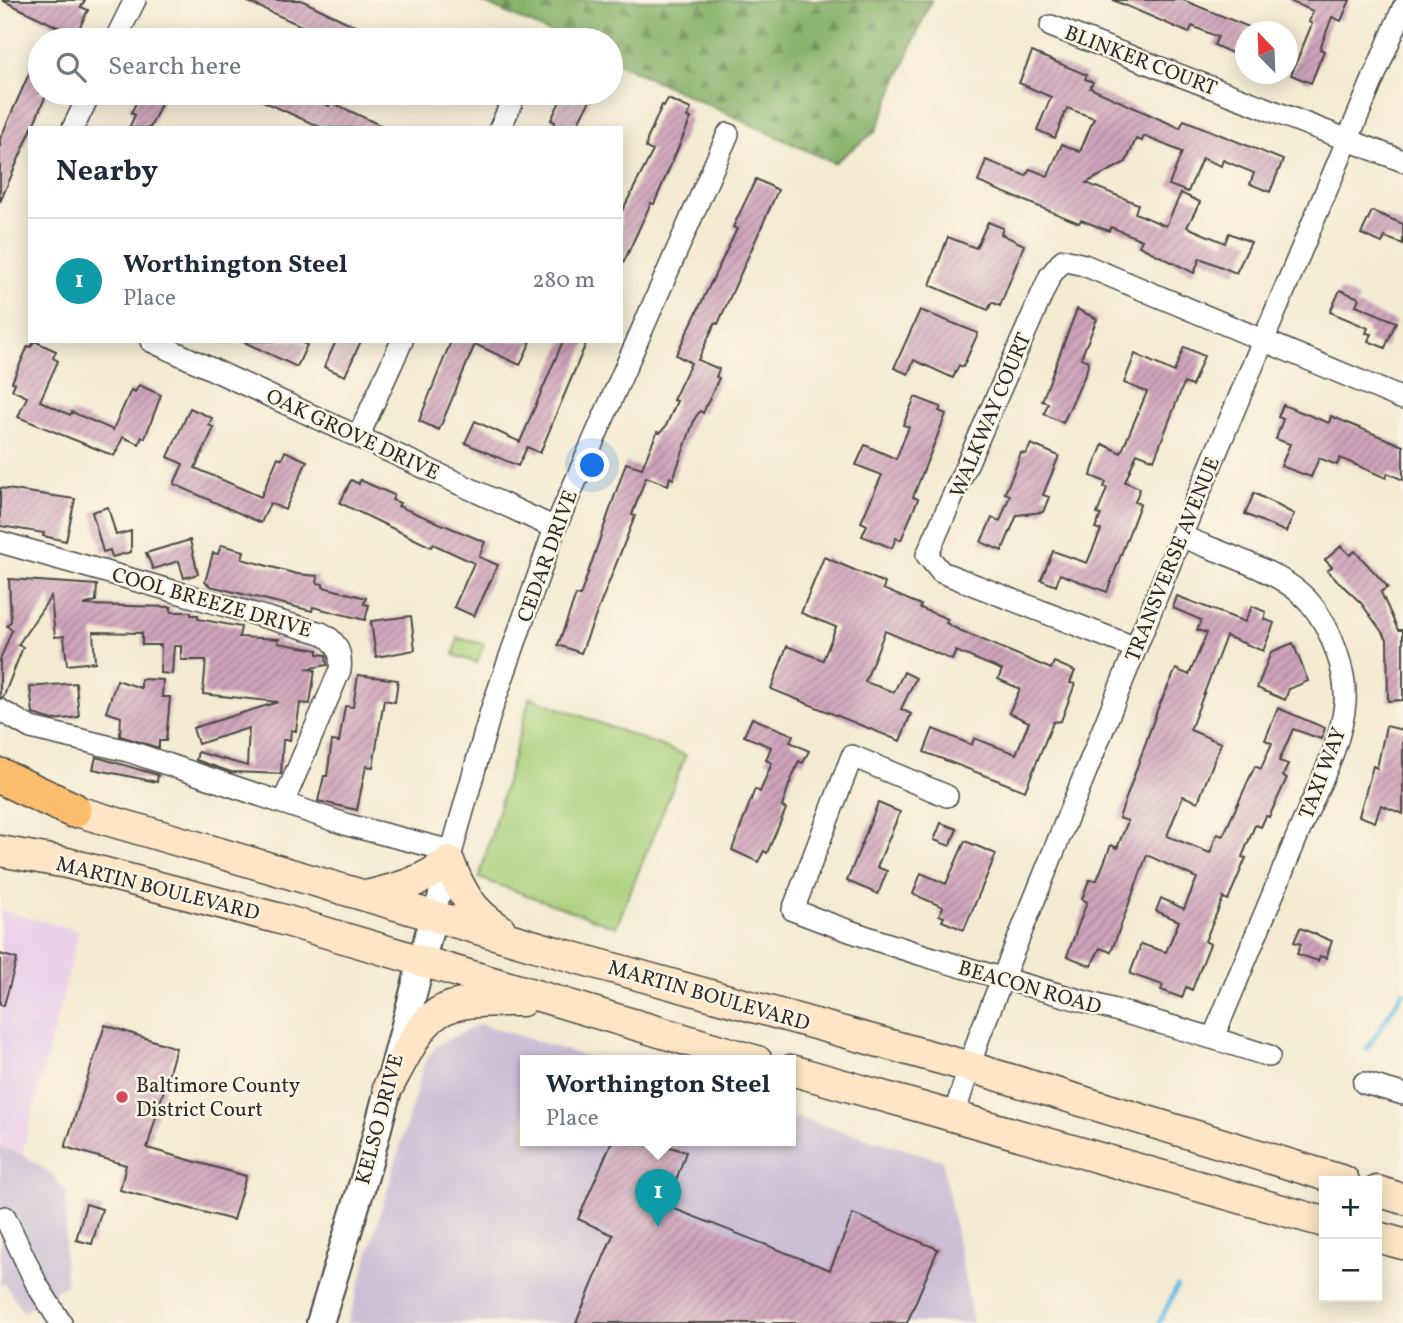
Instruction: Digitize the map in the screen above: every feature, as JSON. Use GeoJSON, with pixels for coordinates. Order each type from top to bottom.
{"type":"FeatureCollection","features":[{"type":"Feature","properties":{"kind":"highway"},"geometry":{"type":"LineString","coordinates":[[0,776],[73,810]]}},
{"type":"Feature","properties":{"kind":"highway"},"geometry":{"type":"LineString","coordinates":[[0,795],[73,810]]}},
{"type":"Feature","properties":{"kind":"main road","name":"MARTIN BOULEVARD"},"geometry":{"type":"LineString","coordinates":[[73,810],[515,937],[573,957],[970,1067],[1328,1176]]}},
{"type":"Feature","properties":{"kind":"main road","name":"MARTIN BOULEVARD"},"geometry":{"type":"LineString","coordinates":[[0,851],[89,869],[422,960],[737,1055]]}},
{"type":"Feature","properties":{"kind":"main road"},"geometry":{"type":"LineString","coordinates":[[370,895],[413,883],[433,874],[450,856],[464,898],[486,921],[515,937]]}},
{"type":"Feature","properties":{"kind":"main road"},"geometry":{"type":"LineString","coordinates":[[388,1087],[420,1028],[443,1008],[476,1000],[555,1001]]}},
{"type":"Feature","properties":{"kind":"main road"},"geometry":{"type":"LineString","coordinates":[[796,1071],[1319,1221]]}},
{"type":"Feature","properties":{"kind":"main road"},"geometry":{"type":"LineString","coordinates":[[1382,1193],[1403,1199]]}},
{"type":"Feature","properties":{"kind":"main road"},"geometry":{"type":"LineString","coordinates":[[1382,1238],[1403,1244]]}},
{"type":"Feature","properties":{"kind":"street"},"geometry":{"type":"LineString","coordinates":[[121,28],[135,0]]}},
{"type":"Feature","properties":{"kind":"street","name":"TRANSVERSE AVENUE"},"geometry":{"type":"LineString","coordinates":[[954,1115],[980,1034],[1181,536],[1403,8]]}},
{"type":"Feature","properties":{"kind":"street","name":"BLINKER COURT"},"geometry":{"type":"LineString","coordinates":[[1051,26],[1403,161]]}},
{"type":"Feature","properties":{"kind":"street"},"geometry":{"type":"LineString","coordinates":[[74,126],[84,105]]}},
{"type":"Feature","properties":{"kind":"street"},"geometry":{"type":"LineString","coordinates":[[501,126],[511,105]]}},
{"type":"Feature","properties":{"kind":"street","name":"CEDAR DRIVE"},"geometry":{"type":"LineString","coordinates":[[434,914],[491,711],[555,528],[728,134]]}},
{"type":"Feature","properties":{"kind":"street","name":"WALKWAY COURT"},"geometry":{"type":"LineString","coordinates":[[1136,648],[941,572],[927,555],[1050,276],[1063,260],[1084,264],[1262,338]]}},
{"type":"Feature","properties":{"kind":"street"},"geometry":{"type":"LineString","coordinates":[[1262,338],[1403,399]]}},
{"type":"Feature","properties":{"kind":"street","name":"OAK GROVE DRIVE"},"geometry":{"type":"LineString","coordinates":[[155,343],[555,528]]}},
{"type":"Feature","properties":{"kind":"street"},"geometry":{"type":"LineString","coordinates":[[359,435],[401,343]]}},
{"type":"Feature","properties":{"kind":"street","name":"TAXI WAY"},"geometry":{"type":"LineString","coordinates":[[1181,536],[1281,580],[1300,593],[1312,606],[1332,640],[1345,700],[1340,729],[1328,762],[1213,1038]]}},
{"type":"Feature","properties":{"kind":"street","name":"COOL BREEZE DRIVE"},"geometry":{"type":"LineString","coordinates":[[0,542],[321,633],[333,640],[340,652],[340,670],[283,803]]}},
{"type":"Feature","properties":{"kind":"street"},"geometry":{"type":"LineString","coordinates":[[0,710],[31,728],[189,769],[348,825],[450,856]]}},
{"type":"Feature","properties":{"kind":"street","name":"BEACON ROAD"},"geometry":{"type":"LineString","coordinates":[[947,796],[852,756],[793,910],[1003,981],[1213,1038],[1269,1056]]}},
{"type":"Feature","properties":{"kind":"street","name":"KELSO DRIVE"},"geometry":{"type":"LineString","coordinates":[[320,1323],[368,1166],[434,914]]}},
{"type":"Feature","properties":{"kind":"street"},"geometry":{"type":"LineString","coordinates":[[1363,1083],[1403,1094]]}},
{"type":"Feature","properties":{"kind":"street"},"geometry":{"type":"LineString","coordinates":[[5,1217],[37,1284],[61,1323]]}},
{"type":"Feature","properties":{"kind":"shaded area"},"geometry":{"type":"Polygon","coordinates":[[[0,910],[79,931],[22,1154],[0,1147],[0,910]]]}},
{"type":"Feature","properties":{"kind":"shaded area"},"geometry":{"type":"Polygon","coordinates":[[[480,1024],[581,1055],[520,1055],[520,1146],[796,1146],[796,1117],[942,1160],[973,1323],[348,1323],[425,1061],[437,1045],[480,1024]]]}},
{"type":"Feature","properties":{"kind":"shaded area"},"geometry":{"type":"Polygon","coordinates":[[[0,1147],[22,1154],[52,1174],[67,1193],[64,1268],[67,1284],[23,1312],[4,1283],[0,1285],[0,1147]]]}},
{"type":"Feature","properties":{"kind":"green space"},"geometry":{"type":"Polygon","coordinates":[[[478,0],[931,0],[876,131],[834,163],[623,66],[623,28],[540,28],[478,0]]]}},
{"type":"Feature","properties":{"kind":"green space"},"geometry":{"type":"Polygon","coordinates":[[[458,638],[484,644],[477,663],[454,655],[458,638]]]}},
{"type":"Feature","properties":{"kind":"green space"},"geometry":{"type":"Polygon","coordinates":[[[530,697],[686,755],[616,927],[479,878],[530,697]]]}},
{"type":"Feature","properties":{"kind":"building"},"geometry":{"type":"Polygon","coordinates":[[[2,0],[85,0],[81,7],[88,10],[79,28],[60,28],[2,0]]]}},
{"type":"Feature","properties":{"kind":"building"},"geometry":{"type":"Polygon","coordinates":[[[244,0],[301,0],[359,28],[306,28],[244,0]]]}},
{"type":"Feature","properties":{"kind":"building"},"geometry":{"type":"Polygon","coordinates":[[[1113,0],[1183,0],[1235,21],[1235,55],[1214,45],[1218,37],[1192,26],[1189,33],[1113,0]]]}},
{"type":"Feature","properties":{"kind":"building"},"geometry":{"type":"Polygon","coordinates":[[[1287,0],[1350,0],[1341,21],[1332,17],[1320,49],[1324,51],[1311,83],[1298,78],[1298,58],[1312,24],[1309,22],[1313,11],[1287,0]]]}},
{"type":"Feature","properties":{"kind":"building"},"geometry":{"type":"Polygon","coordinates":[[[1032,52],[1087,75],[1085,79],[1093,82],[1090,88],[1180,128],[1184,120],[1283,160],[1270,192],[1250,184],[1254,173],[1223,160],[1221,166],[1202,158],[1188,192],[1169,185],[1182,152],[1144,136],[1142,141],[1136,139],[1126,162],[1086,183],[1138,204],[1135,213],[1166,226],[1181,193],[1200,202],[1187,227],[1225,243],[1229,233],[1251,242],[1236,273],[1200,258],[1194,273],[1139,246],[1142,240],[1111,227],[1109,231],[1081,220],[1079,223],[978,182],[986,160],[1026,176],[1030,169],[1048,176],[1062,144],[1080,152],[1094,118],[1067,108],[1055,138],[1037,130],[1051,97],[1019,83],[1032,52]]]}},
{"type":"Feature","properties":{"kind":"building"},"geometry":{"type":"Polygon","coordinates":[[[28,76],[28,105],[42,105],[33,126],[28,126],[28,137],[0,202],[0,139],[28,76]]]}},
{"type":"Feature","properties":{"kind":"building"},"geometry":{"type":"Polygon","coordinates":[[[668,99],[691,109],[687,117],[691,118],[654,204],[651,203],[623,264],[623,209],[653,151],[646,148],[647,140],[662,105],[664,106],[668,99]]]}},
{"type":"Feature","properties":{"kind":"building"},"geometry":{"type":"Polygon","coordinates":[[[135,105],[161,105],[151,126],[130,126],[135,115],[131,113],[135,105]]]}},
{"type":"Feature","properties":{"kind":"building"},"geometry":{"type":"Polygon","coordinates":[[[271,105],[337,105],[382,126],[318,126],[271,105]]]}},
{"type":"Feature","properties":{"kind":"building"},"geometry":{"type":"Polygon","coordinates":[[[558,105],[587,105],[576,126],[553,126],[555,122],[551,120],[558,105]]]}},
{"type":"Feature","properties":{"kind":"building"},"geometry":{"type":"Polygon","coordinates":[[[756,179],[778,190],[718,324],[715,323],[698,360],[719,369],[716,377],[719,378],[703,413],[700,411],[695,418],[673,479],[670,477],[668,485],[646,477],[632,515],[635,516],[581,653],[558,645],[576,595],[580,596],[626,463],[642,468],[657,432],[660,433],[666,426],[677,401],[673,400],[691,363],[676,355],[737,229],[733,227],[756,179]]]}},
{"type":"Feature","properties":{"kind":"building"},"geometry":{"type":"Polygon","coordinates":[[[1372,211],[1403,224],[1403,244],[1385,237],[1382,243],[1361,234],[1372,211]]]}},
{"type":"Feature","properties":{"kind":"building"},"geometry":{"type":"Polygon","coordinates":[[[988,222],[1003,228],[1001,234],[1024,245],[1000,306],[992,302],[988,310],[930,285],[948,237],[976,248],[988,222]]]}},
{"type":"Feature","properties":{"kind":"building"},"geometry":{"type":"Polygon","coordinates":[[[1340,290],[1359,298],[1356,305],[1396,322],[1385,348],[1368,341],[1371,334],[1366,333],[1368,328],[1330,312],[1340,290]]]}},
{"type":"Feature","properties":{"kind":"building"},"geometry":{"type":"Polygon","coordinates":[[[1077,309],[1097,319],[1081,358],[1089,361],[1086,373],[1063,423],[1044,414],[1048,403],[1042,401],[1077,309]]]}},
{"type":"Feature","properties":{"kind":"building"},"geometry":{"type":"Polygon","coordinates":[[[920,310],[978,333],[963,367],[959,365],[953,378],[914,360],[908,374],[894,368],[920,310]]]}},
{"type":"Feature","properties":{"kind":"building"},"geometry":{"type":"Polygon","coordinates":[[[33,343],[38,343],[56,351],[53,358],[58,361],[40,401],[70,415],[72,412],[113,430],[131,390],[135,392],[139,385],[161,395],[145,438],[142,437],[139,444],[123,437],[114,456],[18,417],[27,397],[12,390],[15,383],[12,382],[28,346],[31,347],[33,343]]]}},
{"type":"Feature","properties":{"kind":"building"},"geometry":{"type":"Polygon","coordinates":[[[246,343],[307,345],[297,367],[246,343]]]}},
{"type":"Feature","properties":{"kind":"building"},"geometry":{"type":"Polygon","coordinates":[[[335,343],[360,343],[345,376],[324,367],[335,343]]]}},
{"type":"Feature","properties":{"kind":"building"},"geometry":{"type":"Polygon","coordinates":[[[450,343],[530,343],[520,365],[475,344],[439,430],[419,421],[450,343]]]}},
{"type":"Feature","properties":{"kind":"building"},"geometry":{"type":"Polygon","coordinates":[[[562,343],[586,343],[540,453],[527,447],[518,466],[465,443],[475,421],[520,442],[562,343]]]}},
{"type":"Feature","properties":{"kind":"building"},"geometry":{"type":"Polygon","coordinates":[[[1184,347],[1204,356],[1192,386],[1184,383],[1154,460],[1137,453],[1125,482],[1140,488],[1135,502],[1140,504],[1107,592],[1060,574],[1056,586],[1041,580],[1053,551],[1087,563],[1101,530],[1095,528],[1101,515],[1097,514],[1107,488],[1104,487],[1106,482],[1091,476],[1103,444],[1121,453],[1147,392],[1124,383],[1135,354],[1174,372],[1184,347]]]}},
{"type":"Feature","properties":{"kind":"building"},"geometry":{"type":"Polygon","coordinates":[[[915,397],[941,407],[939,411],[946,414],[913,497],[918,499],[901,540],[896,538],[892,548],[862,536],[867,525],[861,522],[882,475],[856,465],[865,445],[896,459],[909,427],[903,425],[915,397]]]}},
{"type":"Feature","properties":{"kind":"building"},"geometry":{"type":"Polygon","coordinates":[[[1283,405],[1329,423],[1331,416],[1403,446],[1403,480],[1388,473],[1386,478],[1340,458],[1337,465],[1319,458],[1311,477],[1281,466],[1290,444],[1276,439],[1283,419],[1278,417],[1283,405]]]}},
{"type":"Feature","properties":{"kind":"building"},"geometry":{"type":"Polygon","coordinates":[[[190,408],[212,418],[209,425],[214,428],[195,468],[261,497],[278,457],[282,459],[285,451],[307,461],[285,510],[270,503],[261,523],[174,484],[183,464],[168,457],[190,408]]]}},
{"type":"Feature","properties":{"kind":"building"},"geometry":{"type":"Polygon","coordinates":[[[1031,444],[1059,456],[1043,495],[1049,497],[1043,512],[1017,515],[1002,551],[981,542],[992,518],[1000,521],[1010,495],[1005,493],[1021,453],[1026,454],[1031,444]]]}},
{"type":"Feature","properties":{"kind":"building"},"geometry":{"type":"Polygon","coordinates":[[[351,480],[359,484],[360,480],[394,495],[392,500],[400,503],[398,506],[485,542],[479,557],[498,565],[474,616],[454,607],[474,563],[433,544],[431,547],[340,503],[351,480]]]}},
{"type":"Feature","properties":{"kind":"building"},"geometry":{"type":"Polygon","coordinates":[[[0,488],[75,499],[66,541],[43,536],[44,533],[0,526],[0,488]]]}},
{"type":"Feature","properties":{"kind":"building"},"geometry":{"type":"Polygon","coordinates":[[[1254,493],[1294,514],[1286,532],[1245,514],[1254,493]]]}},
{"type":"Feature","properties":{"kind":"building"},"geometry":{"type":"Polygon","coordinates":[[[108,507],[116,535],[131,531],[131,552],[112,557],[110,550],[103,552],[92,512],[108,507]]]}},
{"type":"Feature","properties":{"kind":"building"},"geometry":{"type":"Polygon","coordinates":[[[190,540],[198,574],[184,578],[179,561],[153,569],[146,553],[190,540]]]}},
{"type":"Feature","properties":{"kind":"building"},"geometry":{"type":"Polygon","coordinates":[[[221,545],[244,551],[242,559],[297,574],[318,576],[317,583],[323,584],[323,587],[366,598],[364,604],[369,605],[365,620],[313,607],[312,611],[210,586],[205,582],[213,553],[218,554],[221,545]]]}},
{"type":"Feature","properties":{"kind":"building"},"geometry":{"type":"Polygon","coordinates":[[[1341,546],[1350,555],[1355,551],[1388,587],[1381,592],[1398,630],[1403,630],[1403,700],[1388,701],[1387,639],[1361,603],[1327,571],[1332,567],[1325,560],[1341,546]]]}},
{"type":"Feature","properties":{"kind":"building"},"geometry":{"type":"Polygon","coordinates":[[[824,557],[885,583],[883,589],[948,619],[946,623],[957,629],[1051,669],[1054,662],[1075,671],[1070,683],[1075,684],[1061,721],[1053,722],[1025,791],[924,752],[933,729],[972,745],[974,738],[1016,754],[1029,722],[1009,713],[1020,689],[998,679],[1002,670],[956,651],[952,660],[885,631],[865,682],[894,692],[904,672],[916,678],[901,709],[911,714],[900,741],[771,689],[787,646],[823,660],[836,627],[801,613],[824,557]]]}},
{"type":"Feature","properties":{"kind":"building"},"geometry":{"type":"Polygon","coordinates":[[[9,579],[97,585],[96,601],[84,605],[171,607],[171,612],[191,612],[191,615],[198,615],[198,619],[241,627],[239,637],[279,639],[278,643],[318,650],[318,654],[326,655],[327,665],[306,669],[315,670],[310,704],[300,703],[296,731],[291,730],[290,740],[283,740],[281,774],[231,772],[196,760],[198,752],[247,766],[249,728],[198,744],[193,728],[278,702],[203,694],[206,660],[181,660],[181,646],[174,646],[172,674],[160,673],[161,645],[142,645],[142,633],[93,632],[95,662],[67,665],[64,636],[55,637],[51,596],[18,645],[23,647],[3,698],[0,697],[0,660],[12,630],[7,626],[11,621],[9,579]]]}},
{"type":"Feature","properties":{"kind":"building"},"geometry":{"type":"Polygon","coordinates":[[[1177,596],[1245,622],[1252,606],[1266,612],[1264,619],[1274,623],[1263,651],[1226,636],[1190,730],[1221,743],[1198,802],[1183,796],[1167,836],[1210,853],[1217,834],[1223,836],[1255,766],[1261,769],[1272,743],[1265,740],[1278,708],[1325,728],[1321,739],[1293,729],[1279,761],[1288,764],[1283,776],[1287,778],[1269,817],[1266,816],[1261,827],[1255,825],[1242,857],[1246,858],[1228,900],[1223,898],[1205,941],[1210,944],[1192,990],[1186,987],[1182,998],[1161,990],[1163,985],[1130,974],[1141,944],[1166,952],[1179,921],[1156,911],[1161,898],[1184,909],[1197,878],[1147,855],[1111,952],[1100,948],[1091,966],[1067,956],[1087,902],[1082,899],[1089,880],[1097,880],[1111,845],[1117,848],[1128,821],[1119,818],[1158,708],[1176,669],[1189,675],[1207,633],[1197,630],[1201,620],[1173,608],[1177,596]]]}},
{"type":"Feature","properties":{"kind":"building"},"geometry":{"type":"Polygon","coordinates":[[[411,616],[415,650],[376,657],[371,621],[411,616]]]}},
{"type":"Feature","properties":{"kind":"building"},"geometry":{"type":"Polygon","coordinates":[[[1293,643],[1308,681],[1289,689],[1285,700],[1257,688],[1271,652],[1293,643]]]}},
{"type":"Feature","properties":{"kind":"building"},"geometry":{"type":"Polygon","coordinates":[[[358,675],[398,680],[395,702],[384,700],[373,767],[366,766],[357,810],[318,801],[324,776],[327,776],[332,741],[339,742],[345,706],[353,707],[358,675]]]}},
{"type":"Feature","properties":{"kind":"building"},"geometry":{"type":"Polygon","coordinates":[[[141,679],[163,680],[162,697],[170,697],[166,741],[159,741],[159,748],[120,736],[121,717],[106,712],[117,680],[141,688],[141,679]]]}},
{"type":"Feature","properties":{"kind":"building"},"geometry":{"type":"Polygon","coordinates":[[[76,683],[79,717],[53,720],[33,714],[30,687],[76,683]]]}},
{"type":"Feature","properties":{"kind":"building"},"geometry":{"type":"Polygon","coordinates":[[[752,718],[793,735],[790,742],[809,751],[803,763],[799,761],[782,807],[786,809],[767,853],[764,851],[758,862],[732,850],[755,789],[760,792],[772,763],[766,760],[771,747],[744,736],[752,718]]]}},
{"type":"Feature","properties":{"kind":"building"},"geometry":{"type":"Polygon","coordinates":[[[1386,726],[1403,730],[1403,814],[1381,805],[1375,822],[1359,816],[1373,766],[1377,768],[1386,726]]]}},
{"type":"Feature","properties":{"kind":"building"},"geometry":{"type":"Polygon","coordinates":[[[96,757],[158,775],[157,782],[93,769],[96,757]]]}},
{"type":"Feature","properties":{"kind":"building"},"geometry":{"type":"Polygon","coordinates":[[[878,803],[900,812],[877,867],[887,871],[878,894],[847,881],[878,803]]]}},
{"type":"Feature","properties":{"kind":"building"},"geometry":{"type":"Polygon","coordinates":[[[941,823],[957,829],[950,846],[934,840],[941,823]]]}},
{"type":"Feature","properties":{"kind":"building"},"geometry":{"type":"Polygon","coordinates":[[[965,841],[996,854],[964,930],[942,921],[944,917],[939,915],[943,907],[913,894],[921,873],[946,884],[965,841]]]}},
{"type":"Feature","properties":{"kind":"building"},"geometry":{"type":"Polygon","coordinates":[[[1300,928],[1332,941],[1326,958],[1320,956],[1318,961],[1297,954],[1301,944],[1294,942],[1300,928]]]}},
{"type":"Feature","properties":{"kind":"building"},"geometry":{"type":"Polygon","coordinates":[[[0,954],[17,959],[4,1005],[0,1005],[0,954]]]}},
{"type":"Feature","properties":{"kind":"building","name":"Baltimore County District Court"},"geometry":{"type":"Polygon","coordinates":[[[105,1025],[176,1048],[147,1148],[246,1176],[233,1220],[120,1190],[126,1165],[65,1147],[105,1025]]]}},
{"type":"Feature","properties":{"kind":"building"},"geometry":{"type":"Polygon","coordinates":[[[610,1146],[667,1146],[686,1152],[667,1206],[830,1270],[853,1214],[938,1249],[907,1323],[576,1323],[613,1235],[578,1219],[610,1146]]]}},
{"type":"Feature","properties":{"kind":"building"},"geometry":{"type":"Polygon","coordinates":[[[86,1204],[102,1209],[92,1244],[76,1240],[86,1204]]]}},
{"type":"Feature","properties":{"kind":"waterway"},"geometry":{"type":"LineString","coordinates":[[1367,1049],[1403,992]]}},
{"type":"Feature","properties":{"kind":"waterway"},"geometry":{"type":"LineString","coordinates":[[1159,1323],[1177,1287]]}},
{"type":"Feature","properties":{"kind":"place","name":"Baltimore County District Court"},"geometry":{"type":"Point","coordinates":[122,1097]}},
{"type":"Feature","properties":{"kind":"place","name":"Worthington Steel"},"geometry":{"type":"Point","coordinates":[658,1227]}}]}
